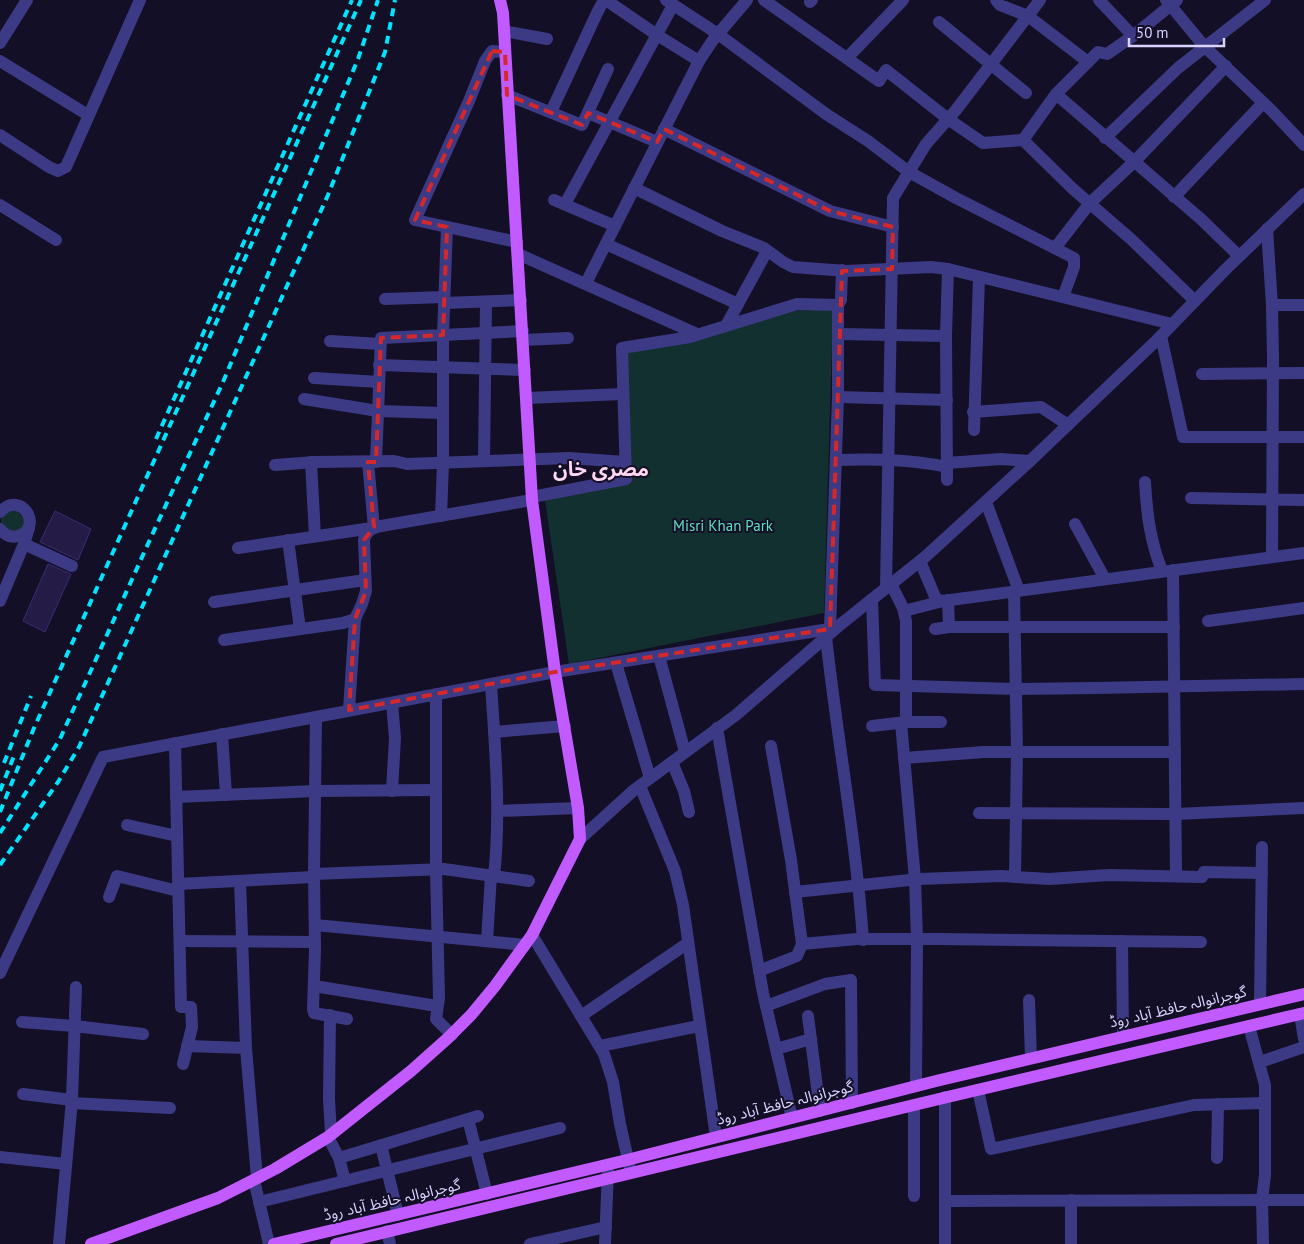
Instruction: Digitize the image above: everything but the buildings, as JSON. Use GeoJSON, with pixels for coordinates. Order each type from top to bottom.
{"type":"FeatureCollection","features":[{"type":"Feature","properties":{"kind":"main road"},"geometry":{"type":"LineString","coordinates":[[90,1244],[218,1198],[256,1179],[330,1135],[411,1071],[452,1035],[495,986],[529,940],[580,839],[578,808],[555,672],[532,499],[526,370],[503,13],[500,0]]}},
{"type":"Feature","properties":{"kind":"main road","name":"گوجرانوالہ حافظ آباد روڈ"},"geometry":{"type":"LineString","coordinates":[[274,1244],[608,1165],[916,1086],[1304,994]]}},
{"type":"Feature","properties":{"kind":"main road","name":"گوجرانوالہ حافظ آباد روڈ"},"geometry":{"type":"LineString","coordinates":[[336,1244],[388,1238],[608,1178],[1302,1014]]}},
{"type":"Feature","properties":{"kind":"street"},"geometry":{"type":"LineString","coordinates":[[0,43],[27,0]]}},
{"type":"Feature","properties":{"kind":"street"},"geometry":{"type":"LineString","coordinates":[[0,135],[49,167],[58,171],[66,167],[140,0]]}},
{"type":"Feature","properties":{"kind":"street"},"geometry":{"type":"LineString","coordinates":[[551,112],[597,13],[605,0],[698,60]]}},
{"type":"Feature","properties":{"kind":"street"},"geometry":{"type":"LineString","coordinates":[[586,284],[698,60],[747,0]]}},
{"type":"Feature","properties":{"kind":"street"},"geometry":{"type":"LineString","coordinates":[[764,0],[879,81],[886,70],[948,119],[983,143],[1023,140],[1195,301]]}},
{"type":"Feature","properties":{"kind":"street"},"geometry":{"type":"LineString","coordinates":[[847,58],[903,0]]}},
{"type":"Feature","properties":{"kind":"street"},"geometry":{"type":"LineString","coordinates":[[996,0],[1000,5],[1028,16],[1088,62]]}},
{"type":"Feature","properties":{"kind":"street"},"geometry":{"type":"LineString","coordinates":[[916,1086],[917,939],[915,879],[904,758],[903,722],[906,686],[906,621],[904,611],[888,586],[888,459],[893,198],[926,144],[948,119],[1040,0]]}},
{"type":"Feature","properties":{"kind":"street"},"geometry":{"type":"LineString","coordinates":[[1100,0],[1133,36]]}},
{"type":"Feature","properties":{"kind":"street"},"geometry":{"type":"LineString","coordinates":[[1105,138],[1147,96],[1265,0]]}},
{"type":"Feature","properties":{"kind":"street"},"geometry":{"type":"LineString","coordinates":[[615,226],[559,202],[609,122],[658,35],[669,2],[718,34],[826,114],[868,141],[909,172],[1074,258],[1074,267],[1063,297]]}},
{"type":"Feature","properties":{"kind":"street"},"geometry":{"type":"LineString","coordinates":[[1023,140],[1056,94],[1098,52],[1107,54],[1133,36],[1171,2],[1205,47],[1304,145]]}},
{"type":"Feature","properties":{"kind":"street"},"geometry":{"type":"LineString","coordinates":[[939,22],[1026,93]]}},
{"type":"Feature","properties":{"kind":"street"},"geometry":{"type":"LineString","coordinates":[[504,31],[546,39]]}},
{"type":"Feature","properties":{"kind":"street"},"geometry":{"type":"LineString","coordinates":[[505,52],[492,51],[485,61],[469,101],[414,220],[447,227],[517,248],[586,284],[697,334]]}},
{"type":"Feature","properties":{"kind":"street"},"geometry":{"type":"LineString","coordinates":[[0,61],[88,115]]}},
{"type":"Feature","properties":{"kind":"street"},"geometry":{"type":"LineString","coordinates":[[1054,248],[1090,203],[1134,162],[1226,66]]}},
{"type":"Feature","properties":{"kind":"street"},"geometry":{"type":"LineString","coordinates":[[507,95],[582,125],[608,69]]}},
{"type":"Feature","properties":{"kind":"street"},"geometry":{"type":"LineString","coordinates":[[1056,94],[1202,220],[1239,256]]}},
{"type":"Feature","properties":{"kind":"street"},"geometry":{"type":"LineString","coordinates":[[1174,197],[1263,103]]}},
{"type":"Feature","properties":{"kind":"street"},"geometry":{"type":"LineString","coordinates":[[588,113],[658,142]]}},
{"type":"Feature","properties":{"kind":"street"},"geometry":{"type":"LineString","coordinates":[[664,129],[830,210],[892,227]]}},
{"type":"Feature","properties":{"kind":"street"},"geometry":{"type":"LineString","coordinates":[[634,188],[767,251],[793,267],[842,270],[948,268],[1172,324]]}},
{"type":"Feature","properties":{"kind":"street"},"geometry":{"type":"LineString","coordinates":[[580,839],[645,782],[736,715],[831,631],[920,561],[1068,425],[1304,194]]}},
{"type":"Feature","properties":{"kind":"street"},"geometry":{"type":"LineString","coordinates":[[0,205],[56,240]]}},
{"type":"Feature","properties":{"kind":"street"},"geometry":{"type":"LineString","coordinates":[[441,516],[443,463],[442,367],[447,227]]}},
{"type":"Feature","properties":{"kind":"street"},"geometry":{"type":"LineString","coordinates":[[1267,229],[1272,305],[1272,557]]}},
{"type":"Feature","properties":{"kind":"street"},"geometry":{"type":"LineString","coordinates":[[606,244],[738,304]]}},
{"type":"Feature","properties":{"kind":"street"},"geometry":{"type":"LineString","coordinates":[[727,324],[767,251]]}},
{"type":"Feature","properties":{"kind":"street"},"geometry":{"type":"LineString","coordinates":[[947,470],[946,336],[948,268]]}},
{"type":"Feature","properties":{"kind":"street"},"geometry":{"type":"LineString","coordinates":[[842,270],[841,300],[838,305],[838,397],[831,631],[838,742],[858,886],[863,940]]}},
{"type":"Feature","properties":{"kind":"street"},"geometry":{"type":"LineString","coordinates":[[974,430],[978,277]]}},
{"type":"Feature","properties":{"kind":"street"},"geometry":{"type":"LineString","coordinates":[[384,298],[486,302],[521,300]]}},
{"type":"Feature","properties":{"kind":"street"},"geometry":{"type":"LineString","coordinates":[[484,461],[486,302]]}},
{"type":"Feature","properties":{"kind":"street"},"geometry":{"type":"LineString","coordinates":[[238,548],[441,516],[626,479],[622,348],[697,334],[797,304],[838,305]]}},
{"type":"Feature","properties":{"kind":"street"},"geometry":{"type":"LineString","coordinates":[[1272,305],[1304,305]]}},
{"type":"Feature","properties":{"kind":"street"},"geometry":{"type":"LineString","coordinates":[[373,528],[372,462],[378,411],[381,338],[486,333],[568,338]]}},
{"type":"Feature","properties":{"kind":"street"},"geometry":{"type":"LineString","coordinates":[[838,334],[946,336]]}},
{"type":"Feature","properties":{"kind":"street"},"geometry":{"type":"LineString","coordinates":[[1161,336],[1183,437],[1304,437]]}},
{"type":"Feature","properties":{"kind":"street"},"geometry":{"type":"LineString","coordinates":[[330,341],[380,344]]}},
{"type":"Feature","properties":{"kind":"street"},"geometry":{"type":"LineString","coordinates":[[380,365],[526,370]]}},
{"type":"Feature","properties":{"kind":"street"},"geometry":{"type":"LineString","coordinates":[[1202,374],[1304,373]]}},
{"type":"Feature","properties":{"kind":"street"},"geometry":{"type":"LineString","coordinates":[[314,378],[379,382]]}},
{"type":"Feature","properties":{"kind":"street"},"geometry":{"type":"LineString","coordinates":[[527,398],[622,394]]}},
{"type":"Feature","properties":{"kind":"street"},"geometry":{"type":"LineString","coordinates":[[838,397],[947,400]]}},
{"type":"Feature","properties":{"kind":"street"},"geometry":{"type":"LineString","coordinates":[[304,399],[378,411],[443,413]]}},
{"type":"Feature","properties":{"kind":"street"},"geometry":{"type":"LineString","coordinates":[[973,412],[1041,407],[1068,425]]}},
{"type":"Feature","properties":{"kind":"street"},"geometry":{"type":"LineString","coordinates":[[276,465],[311,462],[394,461],[407,464],[569,458],[625,462]]}},
{"type":"Feature","properties":{"kind":"street"},"geometry":{"type":"LineString","coordinates":[[836,460],[888,459],[931,464],[947,470],[1001,459],[1030,461]]}},
{"type":"Feature","properties":{"kind":"street"},"geometry":{"type":"LineString","coordinates":[[311,462],[315,536]]}},
{"type":"Feature","properties":{"kind":"street"},"geometry":{"type":"LineString","coordinates":[[1145,482],[1148,523],[1155,552],[1168,571],[1174,626],[1176,876]]}},
{"type":"Feature","properties":{"kind":"street"},"geometry":{"type":"LineString","coordinates":[[1191,498],[1304,500]]}},
{"type":"Feature","properties":{"kind":"street"},"geometry":{"type":"LineString","coordinates":[[986,502],[1016,591],[1014,626],[1017,752],[1015,877]]}},
{"type":"Feature","properties":{"kind":"street"},"geometry":{"type":"LineString","coordinates":[[0,512],[9,506],[23,507],[30,519],[24,544],[0,601]]}},
{"type":"Feature","properties":{"kind":"street"},"geometry":{"type":"LineString","coordinates":[[1075,524],[1105,579]]}},
{"type":"Feature","properties":{"kind":"street"},"geometry":{"type":"LineString","coordinates":[[0,529],[5,534],[16,536],[28,528]]}},
{"type":"Feature","properties":{"kind":"street"},"geometry":{"type":"LineString","coordinates":[[349,710],[355,619],[366,591],[364,540],[366,534],[373,528]]}},
{"type":"Feature","properties":{"kind":"street"},"geometry":{"type":"LineString","coordinates":[[288,540],[300,629]]}},
{"type":"Feature","properties":{"kind":"street"},"geometry":{"type":"LineString","coordinates":[[24,544],[72,566]]}},
{"type":"Feature","properties":{"kind":"street"},"geometry":{"type":"LineString","coordinates":[[904,611],[945,600],[1304,552]]}},
{"type":"Feature","properties":{"kind":"street"},"geometry":{"type":"LineString","coordinates":[[920,561],[936,599],[945,600]]}},
{"type":"Feature","properties":{"kind":"street"},"geometry":{"type":"LineString","coordinates":[[214,602],[366,580]]}},
{"type":"Feature","properties":{"kind":"street"},"geometry":{"type":"LineString","coordinates":[[872,600],[875,685],[1016,688],[1304,684]]}},
{"type":"Feature","properties":{"kind":"street"},"geometry":{"type":"LineString","coordinates":[[945,600],[949,626]]}},
{"type":"Feature","properties":{"kind":"street"},"geometry":{"type":"LineString","coordinates":[[1208,621],[1304,608]]}},
{"type":"Feature","properties":{"kind":"street"},"geometry":{"type":"LineString","coordinates":[[224,640],[343,623],[355,619]]}},
{"type":"Feature","properties":{"kind":"street"},"geometry":{"type":"LineString","coordinates":[[935,629],[949,626],[1174,626]]}},
{"type":"Feature","properties":{"kind":"street"},"geometry":{"type":"LineString","coordinates":[[0,973],[103,757],[555,672],[831,631]]}},
{"type":"Feature","properties":{"kind":"street"},"geometry":{"type":"LineString","coordinates":[[659,656],[684,752]]}},
{"type":"Feature","properties":{"kind":"street"},"geometry":{"type":"LineString","coordinates":[[616,663],[645,782],[675,871],[683,906],[716,1137]]}},
{"type":"Feature","properties":{"kind":"street"},"geometry":{"type":"LineString","coordinates":[[487,941],[492,875],[498,842],[491,684]]}},
{"type":"Feature","properties":{"kind":"street"},"geometry":{"type":"LineString","coordinates":[[436,694],[436,869],[439,998],[436,1019],[452,1035]]}},
{"type":"Feature","properties":{"kind":"street"},"geometry":{"type":"LineString","coordinates":[[392,703],[395,738],[392,791]]}},
{"type":"Feature","properties":{"kind":"street"},"geometry":{"type":"LineString","coordinates":[[316,717],[314,1013],[347,1019]]}},
{"type":"Feature","properties":{"kind":"street"},"geometry":{"type":"LineString","coordinates":[[872,726],[903,722],[941,722]]}},
{"type":"Feature","properties":{"kind":"street"},"geometry":{"type":"LineString","coordinates":[[494,732],[565,726]]}},
{"type":"Feature","properties":{"kind":"street"},"geometry":{"type":"LineString","coordinates":[[717,728],[759,971],[792,1118]]}},
{"type":"Feature","properties":{"kind":"street"},"geometry":{"type":"LineString","coordinates":[[222,734],[226,795]]}},
{"type":"Feature","properties":{"kind":"street"},"geometry":{"type":"LineString","coordinates":[[175,743],[181,1007],[191,1007],[192,1027],[183,1064]]}},
{"type":"Feature","properties":{"kind":"street"},"geometry":{"type":"LineString","coordinates":[[759,971],[798,956],[802,944],[771,746]]}},
{"type":"Feature","properties":{"kind":"street"},"geometry":{"type":"LineString","coordinates":[[904,758],[984,752],[1175,752]]}},
{"type":"Feature","properties":{"kind":"street"},"geometry":{"type":"LineString","coordinates":[[672,762],[684,791],[689,812]]}},
{"type":"Feature","properties":{"kind":"street"},"geometry":{"type":"LineString","coordinates":[[176,798],[315,791],[436,790]]}},
{"type":"Feature","properties":{"kind":"street"},"geometry":{"type":"LineString","coordinates":[[498,811],[578,808]]}},
{"type":"Feature","properties":{"kind":"street"},"geometry":{"type":"LineString","coordinates":[[979,813],[1176,814],[1304,808]]}},
{"type":"Feature","properties":{"kind":"street"},"geometry":{"type":"LineString","coordinates":[[127,825],[176,836]]}},
{"type":"Feature","properties":{"kind":"street"},"geometry":{"type":"LineString","coordinates":[[1260,1004],[1262,847]]}},
{"type":"Feature","properties":{"kind":"street"},"geometry":{"type":"LineString","coordinates":[[109,897],[117,876],[178,888],[314,876],[436,869],[529,881]]}},
{"type":"Feature","properties":{"kind":"street"},"geometry":{"type":"LineString","coordinates":[[795,892],[915,879],[1001,876],[1049,879],[1109,875],[1202,877],[1204,872],[1262,873]]}},
{"type":"Feature","properties":{"kind":"street"},"geometry":{"type":"LineString","coordinates":[[240,882],[246,1048],[256,1179],[268,1244]]}},
{"type":"Feature","properties":{"kind":"street"},"geometry":{"type":"LineString","coordinates":[[315,925],[487,941],[529,940],[581,1016],[604,1054],[613,1082],[631,1173]]}},
{"type":"Feature","properties":{"kind":"street"},"geometry":{"type":"LineString","coordinates":[[802,944],[917,939],[1201,942]]}},
{"type":"Feature","properties":{"kind":"street"},"geometry":{"type":"LineString","coordinates":[[180,941],[315,942]]}},
{"type":"Feature","properties":{"kind":"street"},"geometry":{"type":"LineString","coordinates":[[1122,941],[1123,1037]]}},
{"type":"Feature","properties":{"kind":"street"},"geometry":{"type":"LineString","coordinates":[[581,1016],[688,942]]}},
{"type":"Feature","properties":{"kind":"street"},"geometry":{"type":"LineString","coordinates":[[766,1006],[825,984],[851,980],[852,1103]]}},
{"type":"Feature","properties":{"kind":"street"},"geometry":{"type":"LineString","coordinates":[[314,986],[437,1006]]}},
{"type":"Feature","properties":{"kind":"street"},"geometry":{"type":"LineString","coordinates":[[59,1244],[71,1102],[76,987]]}},
{"type":"Feature","properties":{"kind":"street"},"geometry":{"type":"LineString","coordinates":[[1029,1000],[1032,1058]]}},
{"type":"Feature","properties":{"kind":"street"},"geometry":{"type":"LineString","coordinates":[[1302,1014],[1304,1039]]}},
{"type":"Feature","properties":{"kind":"street"},"geometry":{"type":"LineString","coordinates":[[330,1015],[330,1135],[345,1181]]}},
{"type":"Feature","properties":{"kind":"street"},"geometry":{"type":"LineString","coordinates":[[808,1016],[820,1111]]}},
{"type":"Feature","properties":{"kind":"street"},"geometry":{"type":"LineString","coordinates":[[22,1022],[143,1034]]}},
{"type":"Feature","properties":{"kind":"street"},"geometry":{"type":"LineString","coordinates":[[600,1046],[700,1026]]}},
{"type":"Feature","properties":{"kind":"street"},"geometry":{"type":"LineString","coordinates":[[1250,1026],[1265,1084],[1262,1200],[1263,1244]]}},
{"type":"Feature","properties":{"kind":"street"},"geometry":{"type":"LineString","coordinates":[[776,1049],[811,1039]]}},
{"type":"Feature","properties":{"kind":"street"},"geometry":{"type":"LineString","coordinates":[[188,1046],[246,1048]]}},
{"type":"Feature","properties":{"kind":"street"},"geometry":{"type":"LineString","coordinates":[[1260,1062],[1304,1047]]}},
{"type":"Feature","properties":{"kind":"street"},"geometry":{"type":"LineString","coordinates":[[978,1090],[991,1149],[1194,1105],[1265,1103]]}},
{"type":"Feature","properties":{"kind":"street"},"geometry":{"type":"LineString","coordinates":[[23,1094],[71,1102],[170,1108]]}},
{"type":"Feature","properties":{"kind":"street"},"geometry":{"type":"LineString","coordinates":[[945,1098],[945,1244]]}},
{"type":"Feature","properties":{"kind":"street"},"geometry":{"type":"LineString","coordinates":[[1217,1158],[1218,1104]]}},
{"type":"Feature","properties":{"kind":"street"},"geometry":{"type":"LineString","coordinates":[[914,1105],[914,1196]]}},
{"type":"Feature","properties":{"kind":"street"},"geometry":{"type":"LineString","coordinates":[[339,1158],[473,1118],[476,1149],[487,1194]]}},
{"type":"Feature","properties":{"kind":"street"},"geometry":{"type":"LineString","coordinates":[[259,1202],[560,1128]]}},
{"type":"Feature","properties":{"kind":"street"},"geometry":{"type":"LineString","coordinates":[[381,1145],[398,1216]]}},
{"type":"Feature","properties":{"kind":"street"},"geometry":{"type":"LineString","coordinates":[[0,1157],[66,1164]]}},
{"type":"Feature","properties":{"kind":"street"},"geometry":{"type":"LineString","coordinates":[[605,1244],[608,1165]]}},
{"type":"Feature","properties":{"kind":"street"},"geometry":{"type":"LineString","coordinates":[[945,1201],[1071,1200],[1160,1202],[1304,1200]]}},
{"type":"Feature","properties":{"kind":"street"},"geometry":{"type":"LineString","coordinates":[[1071,1200],[1071,1244]]}},
{"type":"Feature","properties":{"kind":"street"},"geometry":{"type":"LineString","coordinates":[[530,1244],[606,1226]]}},
{"type":"Feature","properties":{"kind":"highlighted area"},"geometry":{"type":"Polygon","coordinates":[[[492,51],[505,52],[507,95],[582,125],[588,113],[657,142],[664,129],[830,211],[893,227],[892,269],[842,271],[830,629],[555,672],[349,710],[355,619],[366,591],[364,540],[374,527],[368,462],[376,462],[381,338],[443,335],[447,227],[415,220],[492,51]]]}},
{"type":"Feature","properties":{"kind":"green space","name":"Misri Khan Park"},"geometry":{"type":"Polygon","coordinates":[[[833,309],[824,613],[569,664],[545,500],[628,482],[626,352],[790,311],[833,309]]]}},
{"type":"Feature","properties":{"kind":"green space"},"geometry":{"type":"Polygon","coordinates":[[[14,508],[27,521],[16,534],[1,525],[1,517],[14,508]]]}},
{"type":"Feature","properties":{"kind":"railway"},"geometry":{"type":"LineString","coordinates":[[156,439],[352,0]]}},
{"type":"Feature","properties":{"kind":"railway"},"geometry":{"type":"LineString","coordinates":[[0,812],[34,728],[361,0]]}},
{"type":"Feature","properties":{"kind":"railway"},"geometry":{"type":"LineString","coordinates":[[0,833],[60,739],[223,382],[358,59],[378,0]]}},
{"type":"Feature","properties":{"kind":"railway"},"geometry":{"type":"LineString","coordinates":[[0,865],[58,782],[79,747],[328,195],[385,52],[395,0]]}},
{"type":"Feature","properties":{"kind":"railway"},"geometry":{"type":"LineString","coordinates":[[4,763],[31,696]]}},
{"type":"Feature","properties":{"kind":"railway"},"geometry":{"type":"LineString","coordinates":[[0,791],[14,756]]}},
{"type":"Feature","properties":{"kind":"district","name":"مصری خان"},"geometry":{"type":"Point","coordinates":[601,469]}}]}
